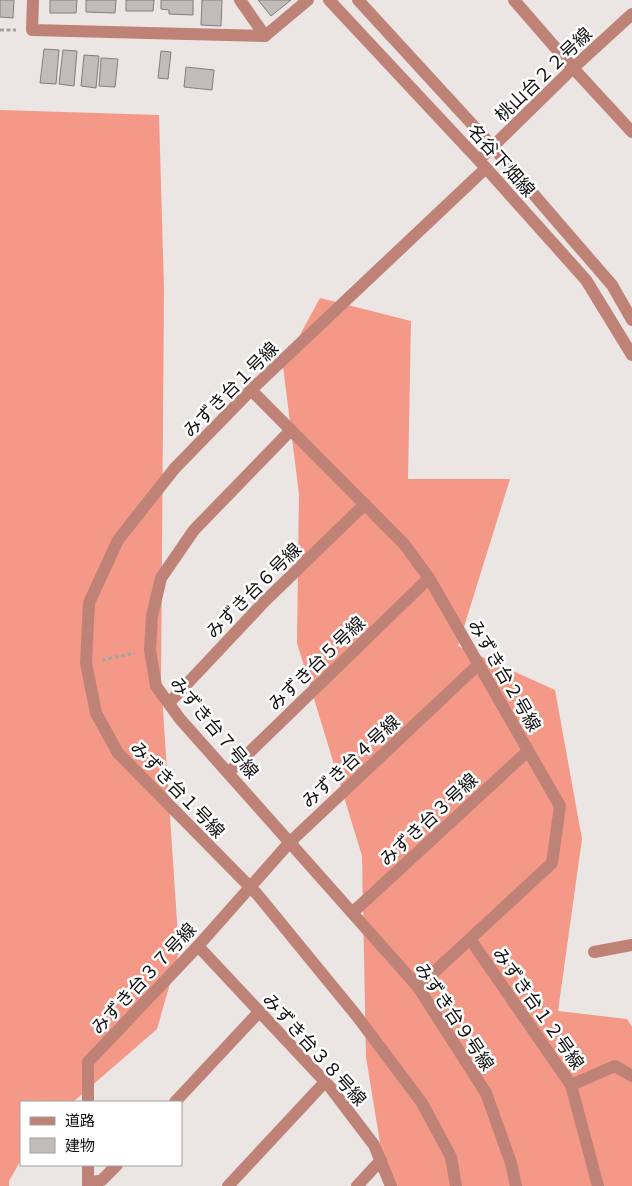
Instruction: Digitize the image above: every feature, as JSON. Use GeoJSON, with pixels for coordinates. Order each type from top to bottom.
{"type":"FeatureCollection","features":[{"type":"Feature","properties":{"kind":"street"},"geometry":{"type":"LineString","coordinates":[[33,0],[32,30],[265,36],[308,0]]}},
{"type":"Feature","properties":{"kind":"street"},"geometry":{"type":"LineString","coordinates":[[240,0],[265,36]]}},
{"type":"Feature","properties":{"kind":"street","name":"名谷下畑線"},"geometry":{"type":"LineString","coordinates":[[329,0],[483,164],[586,280],[632,355]]}},
{"type":"Feature","properties":{"kind":"street","name":"名谷下畑線"},"geometry":{"type":"LineString","coordinates":[[358,0],[493,147],[612,285],[632,320]]}},
{"type":"Feature","properties":{"kind":"street"},"geometry":{"type":"LineString","coordinates":[[514,0],[632,132]]}},
{"type":"Feature","properties":{"kind":"street","name":"桃山台２２号線"},"geometry":{"type":"LineString","coordinates":[[483,164],[493,147],[573,68],[632,14]]}},
{"type":"Feature","properties":{"kind":"street","name":"みずき台１号線"},"geometry":{"type":"LineString","coordinates":[[456,1186],[451,1157],[422,1103],[356,1014],[250,888],[118,753],[96,713],[86,663],[89,603],[118,540],[175,468],[251,390],[483,164]]}},
{"type":"Feature","properties":{"kind":"street","name":"みずき台２号線"},"geometry":{"type":"LineString","coordinates":[[251,390],[404,544],[429,578],[560,806],[552,863],[418,987]]}},
{"type":"Feature","properties":{"kind":"street","name":"みずき台７号線"},"geometry":{"type":"LineString","coordinates":[[290,842],[180,719],[156,686],[150,650],[152,616],[161,578],[194,530],[291,430]]}},
{"type":"Feature","properties":{"kind":"street","name":"みずき台６号線"},"geometry":{"type":"LineString","coordinates":[[169,703],[264,602],[365,504]]}},
{"type":"Feature","properties":{"kind":"street","name":"みずき台５号線"},"geometry":{"type":"LineString","coordinates":[[228,772],[429,578]]}},
{"type":"Feature","properties":{"kind":"street","name":"みずき台４号線"},"geometry":{"type":"LineString","coordinates":[[250,888],[290,842],[479,664]]}},
{"type":"Feature","properties":{"kind":"street","name":"みずき台３号線"},"geometry":{"type":"LineString","coordinates":[[352,913],[528,751]]}},
{"type":"Feature","properties":{"kind":"street","name":"みずき台９号線"},"geometry":{"type":"LineString","coordinates":[[290,842],[418,987],[486,1093],[511,1163],[516,1186]]}},
{"type":"Feature","properties":{"kind":"street","name":"みずき台３７号線"},"geometry":{"type":"LineString","coordinates":[[88,1101],[88,1062],[250,888]]}},
{"type":"Feature","properties":{"kind":"street","name":"みずき台１２号線"},"geometry":{"type":"LineString","coordinates":[[470,939],[571,1085],[598,1186]]}},
{"type":"Feature","properties":{"kind":"street"},"geometry":{"type":"LineString","coordinates":[[594,952],[632,945]]}},
{"type":"Feature","properties":{"kind":"street","name":"みずき台３８号線"},"geometry":{"type":"LineString","coordinates":[[198,946],[324,1082],[374,1145],[392,1186]]}},
{"type":"Feature","properties":{"kind":"street"},"geometry":{"type":"LineString","coordinates":[[176,1101],[259,1012]]}},
{"type":"Feature","properties":{"kind":"street"},"geometry":{"type":"LineString","coordinates":[[571,1085],[615,1066],[632,1076]]}},
{"type":"Feature","properties":{"kind":"street"},"geometry":{"type":"LineString","coordinates":[[228,1186],[324,1082]]}},
{"type":"Feature","properties":{"kind":"street"},"geometry":{"type":"LineString","coordinates":[[357,1186],[381,1160]]}},
{"type":"Feature","properties":{"kind":"street"},"geometry":{"type":"LineString","coordinates":[[88,1166],[88,1185],[102,1180],[116,1166]]}},
{"type":"Feature","properties":{"kind":"path"},"geometry":{"type":"LineString","coordinates":[[86,663],[150,650]]}},
{"type":"Feature","properties":{"kind":"shaded area"},"geometry":{"type":"Polygon","coordinates":[[[0,110],[159,115],[164,289],[161,680],[179,952],[157,1029],[74,1101],[20,1101],[20,1162],[9,1181],[9,1186],[0,1186],[0,110]]]}},
{"type":"Feature","properties":{"kind":"shaded area"},"geometry":{"type":"Polygon","coordinates":[[[320,298],[411,321],[408,479],[510,479],[458,646],[555,690],[582,839],[558,1011],[627,1019],[632,1027],[632,1186],[387,1186],[366,1057],[362,856],[297,643],[299,494],[283,366],[320,298]]]}},
{"type":"Feature","properties":{"kind":"building"},"geometry":{"type":"Polygon","coordinates":[[[0,0],[14,0],[13,18],[0,17],[0,0]]]}},
{"type":"Feature","properties":{"kind":"building"},"geometry":{"type":"Polygon","coordinates":[[[50,0],[77,0],[76,13],[50,13],[50,0]]]}},
{"type":"Feature","properties":{"kind":"building"},"geometry":{"type":"Polygon","coordinates":[[[86,0],[116,0],[115,13],[86,12],[86,0]]]}},
{"type":"Feature","properties":{"kind":"building"},"geometry":{"type":"Polygon","coordinates":[[[126,0],[154,0],[153,11],[126,11],[126,0]]]}},
{"type":"Feature","properties":{"kind":"building"},"geometry":{"type":"Polygon","coordinates":[[[161,0],[193,0],[193,15],[169,14],[169,10],[161,9],[161,0]]]}},
{"type":"Feature","properties":{"kind":"building"},"geometry":{"type":"Polygon","coordinates":[[[202,0],[222,0],[221,26],[201,25],[202,0]]]}},
{"type":"Feature","properties":{"kind":"building"},"geometry":{"type":"Polygon","coordinates":[[[258,0],[291,0],[271,16],[258,0]]]}},
{"type":"Feature","properties":{"kind":"building"},"geometry":{"type":"Polygon","coordinates":[[[44,49],[59,50],[56,84],[40,83],[44,49]]]}},
{"type":"Feature","properties":{"kind":"building"},"geometry":{"type":"Polygon","coordinates":[[[63,50],[77,51],[74,86],[59,84],[63,50]]]}},
{"type":"Feature","properties":{"kind":"building"},"geometry":{"type":"Polygon","coordinates":[[[161,51],[171,52],[168,79],[158,78],[161,51]]]}},
{"type":"Feature","properties":{"kind":"building"},"geometry":{"type":"Polygon","coordinates":[[[84,55],[99,56],[96,88],[81,86],[84,55]]]}},
{"type":"Feature","properties":{"kind":"building"},"geometry":{"type":"Polygon","coordinates":[[[101,58],[118,59],[115,87],[99,86],[101,58]]]}},
{"type":"Feature","properties":{"kind":"building"},"geometry":{"type":"Polygon","coordinates":[[[186,67],[214,70],[212,90],[184,87],[186,67]]]}}]}
